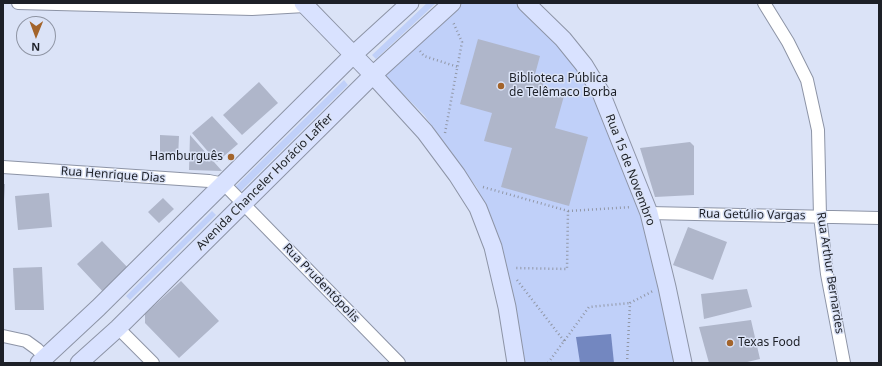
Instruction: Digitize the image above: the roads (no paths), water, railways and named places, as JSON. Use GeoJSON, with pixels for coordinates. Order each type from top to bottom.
{"type":"FeatureCollection","features":[{"type":"Feature","properties":{"kind":"main road"},"geometry":{"type":"LineString","coordinates":[[42,360],[98,308],[353,55],[410,3]]}},
{"type":"Feature","properties":{"kind":"main road","name":"Rua 15 de Novembro"},"geometry":{"type":"LineString","coordinates":[[526,3],[563,39],[584,65],[601,93],[643,210],[668,287],[683,363]]}},
{"type":"Feature","properties":{"kind":"main road"},"geometry":{"type":"LineString","coordinates":[[304,4],[374,75],[425,132],[457,175],[478,208],[493,247],[507,307],[516,363]]}},
{"type":"Feature","properties":{"kind":"main road","name":"Avenida Chanceler Horácio Laffer"},"geometry":{"type":"LineString","coordinates":[[79,363],[118,328],[374,75],[451,9]]}},
{"type":"Feature","properties":{"kind":"street"},"geometry":{"type":"LineString","coordinates":[[18,3],[252,9],[304,4]]}},
{"type":"Feature","properties":{"kind":"street","name":"Rua Arthur Bernardes"},"geometry":{"type":"LineString","coordinates":[[764,3],[788,42],[807,80],[818,130],[820,216],[827,274],[844,363]]}},
{"type":"Feature","properties":{"kind":"street","name":"Rua Henrique Dias"},"geometry":{"type":"LineString","coordinates":[[3,167],[201,181],[224,184]]}},
{"type":"Feature","properties":{"kind":"street","name":"Rua Prudentópolis"},"geometry":{"type":"LineString","coordinates":[[224,184],[399,363]]}},
{"type":"Feature","properties":{"kind":"street","name":"Rua Getúlio Vargas"},"geometry":{"type":"LineString","coordinates":[[643,210],[879,218]]}},
{"type":"Feature","properties":{"kind":"street"},"geometry":{"type":"LineString","coordinates":[[118,328],[154,363]]}},
{"type":"Feature","properties":{"kind":"street"},"geometry":{"type":"LineString","coordinates":[[3,336],[26,341],[37,349],[42,360]]}},
{"type":"Feature","properties":{"kind":"place","name":"Biblioteca Pública de Telêmaco Borba"},"geometry":{"type":"Point","coordinates":[501,86]}},
{"type":"Feature","properties":{"kind":"place","name":"Hamburguês"},"geometry":{"type":"Point","coordinates":[231,157]}},
{"type":"Feature","properties":{"kind":"place","name":"Texas Food"},"geometry":{"type":"Point","coordinates":[730,343]}}]}
